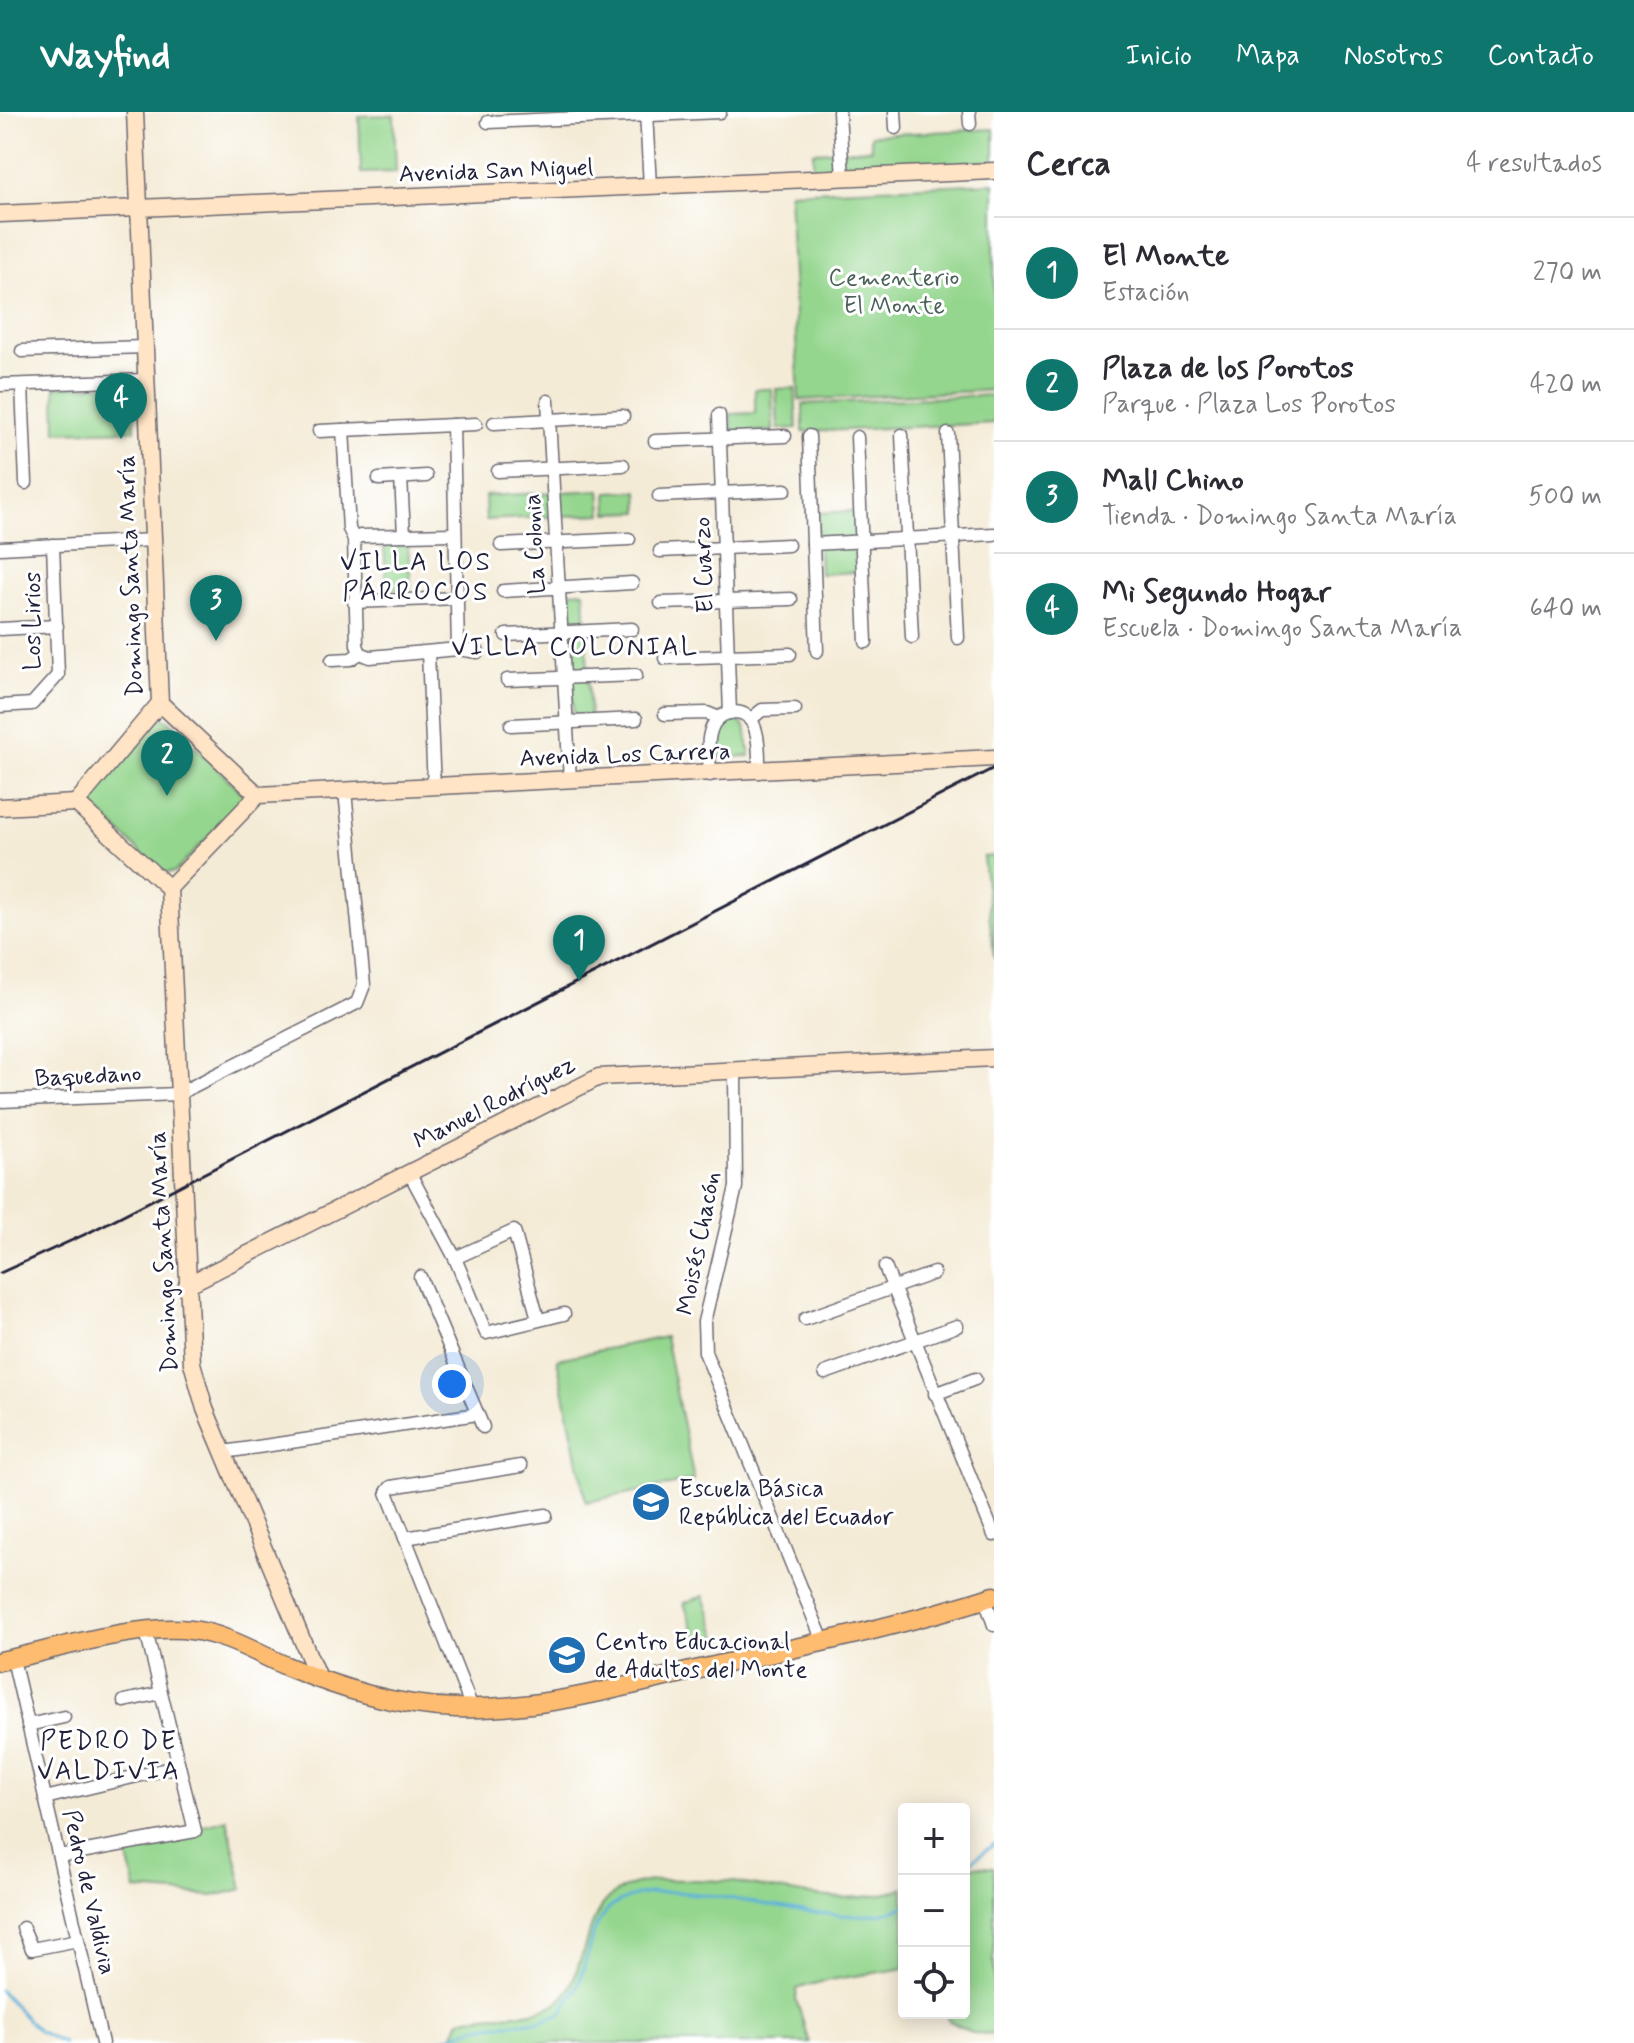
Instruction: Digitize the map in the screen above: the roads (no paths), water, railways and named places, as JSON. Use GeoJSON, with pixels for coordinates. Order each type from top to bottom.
{"type":"FeatureCollection","features":[{"type":"Feature","properties":{"kind":"main road"},"geometry":{"type":"LineString","coordinates":[[6,1660],[146,1631],[182,1629],[209,1633],[319,1680],[408,1703],[472,1708],[562,1699],[823,1641],[990,1597]]}},
{"type":"Feature","properties":{"kind":"street","name":"Domingo Santa María"},"geometry":{"type":"LineString","coordinates":[[135,112],[160,703]]}},
{"type":"Feature","properties":{"kind":"street"},"geometry":{"type":"LineString","coordinates":[[488,122],[516,116],[720,112]]}},
{"type":"Feature","properties":{"kind":"street"},"geometry":{"type":"LineString","coordinates":[[839,112],[843,178]]}},
{"type":"Feature","properties":{"kind":"street"},"geometry":{"type":"LineString","coordinates":[[895,112],[896,128]]}},
{"type":"Feature","properties":{"kind":"street"},"geometry":{"type":"LineString","coordinates":[[646,114],[650,187]]}},
{"type":"Feature","properties":{"kind":"street","name":"Avenida San Miguel"},"geometry":{"type":"LineString","coordinates":[[0,214],[994,171]]}},
{"type":"Feature","properties":{"kind":"street"},"geometry":{"type":"LineString","coordinates":[[22,351],[144,347]]}},
{"type":"Feature","properties":{"kind":"street"},"geometry":{"type":"LineString","coordinates":[[0,385],[146,380]]}},
{"type":"Feature","properties":{"kind":"street"},"geometry":{"type":"LineString","coordinates":[[22,385],[26,483]]}},
{"type":"Feature","properties":{"kind":"street","name":"La Colonia"},"geometry":{"type":"LineString","coordinates":[[548,401],[570,780]]}},
{"type":"Feature","properties":{"kind":"street","name":"El Cuarzo"},"geometry":{"type":"LineString","coordinates":[[710,775],[709,734],[724,715],[728,656],[719,415]]}},
{"type":"Feature","properties":{"kind":"street"},"geometry":{"type":"LineString","coordinates":[[494,423],[623,416]]}},
{"type":"Feature","properties":{"kind":"street"},"geometry":{"type":"LineString","coordinates":[[319,431],[476,424]]}},
{"type":"Feature","properties":{"kind":"street"},"geometry":{"type":"LineString","coordinates":[[453,425],[457,524],[453,534],[458,649]]}},
{"type":"Feature","properties":{"kind":"street"},"geometry":{"type":"LineString","coordinates":[[343,430],[349,529],[354,539],[354,602],[360,653]]}},
{"type":"Feature","properties":{"kind":"street"},"geometry":{"type":"LineString","coordinates":[[948,434],[958,638]]}},
{"type":"Feature","properties":{"kind":"street"},"geometry":{"type":"LineString","coordinates":[[902,435],[912,637]]}},
{"type":"Feature","properties":{"kind":"street"},"geometry":{"type":"LineString","coordinates":[[655,441],[785,436]]}},
{"type":"Feature","properties":{"kind":"street"},"geometry":{"type":"LineString","coordinates":[[809,436],[817,651]]}},
{"type":"Feature","properties":{"kind":"street"},"geometry":{"type":"LineString","coordinates":[[857,437],[866,642]]}},
{"type":"Feature","properties":{"kind":"street"},"geometry":{"type":"LineString","coordinates":[[498,471],[623,465]]}},
{"type":"Feature","properties":{"kind":"street"},"geometry":{"type":"LineString","coordinates":[[379,479],[426,476]]}},
{"type":"Feature","properties":{"kind":"street"},"geometry":{"type":"LineString","coordinates":[[401,478],[404,534]]}},
{"type":"Feature","properties":{"kind":"street"},"geometry":{"type":"LineString","coordinates":[[659,496],[785,490]]}},
{"type":"Feature","properties":{"kind":"street"},"geometry":{"type":"LineString","coordinates":[[354,539],[404,534],[453,534]]}},
{"type":"Feature","properties":{"kind":"street"},"geometry":{"type":"LineString","coordinates":[[813,544],[994,534]]}},
{"type":"Feature","properties":{"kind":"street"},"geometry":{"type":"LineString","coordinates":[[501,545],[629,539]]}},
{"type":"Feature","properties":{"kind":"street"},"geometry":{"type":"LineString","coordinates":[[0,548],[153,540]]}},
{"type":"Feature","properties":{"kind":"street","name":"Los Lirios"},"geometry":{"type":"LineString","coordinates":[[0,706],[32,704],[57,677],[53,545]]}},
{"type":"Feature","properties":{"kind":"street"},"geometry":{"type":"LineString","coordinates":[[660,551],[788,545]]}},
{"type":"Feature","properties":{"kind":"street"},"geometry":{"type":"LineString","coordinates":[[503,591],[632,583]]}},
{"type":"Feature","properties":{"kind":"street"},"geometry":{"type":"LineString","coordinates":[[354,602],[458,598]]}},
{"type":"Feature","properties":{"kind":"street"},"geometry":{"type":"LineString","coordinates":[[661,603],[791,599]]}},
{"type":"Feature","properties":{"kind":"street"},"geometry":{"type":"LineString","coordinates":[[0,629],[57,626]]}},
{"type":"Feature","properties":{"kind":"street"},"geometry":{"type":"LineString","coordinates":[[506,635],[632,629]]}},
{"type":"Feature","properties":{"kind":"street"},"geometry":{"type":"LineString","coordinates":[[360,653],[370,657],[458,649],[478,652]]}},
{"type":"Feature","properties":{"kind":"street"},"geometry":{"type":"LineString","coordinates":[[332,660],[351,659],[360,653]]}},
{"type":"Feature","properties":{"kind":"street"},"geometry":{"type":"LineString","coordinates":[[428,653],[434,787]]}},
{"type":"Feature","properties":{"kind":"street"},"geometry":{"type":"LineString","coordinates":[[665,658],[790,654]]}},
{"type":"Feature","properties":{"kind":"street"},"geometry":{"type":"LineString","coordinates":[[507,680],[636,675]]}},
{"type":"Feature","properties":{"kind":"street"},"geometry":{"type":"LineString","coordinates":[[0,807],[76,803],[169,888],[258,795],[160,703],[76,803]]}},
{"type":"Feature","properties":{"kind":"street"},"geometry":{"type":"LineString","coordinates":[[750,720],[762,710],[795,709]]}},
{"type":"Feature","properties":{"kind":"street"},"geometry":{"type":"LineString","coordinates":[[665,714],[707,713],[750,720],[758,734],[759,772]]}},
{"type":"Feature","properties":{"kind":"street"},"geometry":{"type":"LineString","coordinates":[[511,725],[636,719]]}},
{"type":"Feature","properties":{"kind":"street","name":"Avenida Los Carrera"},"geometry":{"type":"LineString","coordinates":[[258,795],[710,775],[994,758]]}},
{"type":"Feature","properties":{"kind":"street"},"geometry":{"type":"LineString","coordinates":[[178,1094],[354,1005],[363,996],[345,791]]}},
{"type":"Feature","properties":{"kind":"street","name":"Domingo Santa María"},"geometry":{"type":"LineString","coordinates":[[169,888],[187,1285],[195,1379],[319,1680]]}},
{"type":"Feature","properties":{"kind":"street","name":"Manuel Rodríguez"},"geometry":{"type":"LineString","coordinates":[[187,1285],[588,1081],[611,1075],[994,1058]]}},
{"type":"Feature","properties":{"kind":"street","name":"Moisés Chacón"},"geometry":{"type":"LineString","coordinates":[[735,1070],[737,1179],[706,1312],[705,1352],[823,1641]]}},
{"type":"Feature","properties":{"kind":"street","name":"Baquedano"},"geometry":{"type":"LineString","coordinates":[[0,1101],[178,1094]]}},
{"type":"Feature","properties":{"kind":"street"},"geometry":{"type":"LineString","coordinates":[[409,1172],[455,1258],[486,1333],[564,1314]]}},
{"type":"Feature","properties":{"kind":"street"},"geometry":{"type":"LineString","coordinates":[[455,1258],[514,1231],[538,1319]]}},
{"type":"Feature","properties":{"kind":"street"},"geometry":{"type":"LineString","coordinates":[[885,1267],[994,1535]]}},
{"type":"Feature","properties":{"kind":"street"},"geometry":{"type":"LineString","coordinates":[[805,1319],[934,1273]]}},
{"type":"Feature","properties":{"kind":"street"},"geometry":{"type":"LineString","coordinates":[[420,1277],[483,1427]]}},
{"type":"Feature","properties":{"kind":"street"},"geometry":{"type":"LineString","coordinates":[[825,1373],[957,1326]]}},
{"type":"Feature","properties":{"kind":"street"},"geometry":{"type":"LineString","coordinates":[[935,1394],[975,1379]]}},
{"type":"Feature","properties":{"kind":"street"},"geometry":{"type":"LineString","coordinates":[[224,1452],[477,1414]]}},
{"type":"Feature","properties":{"kind":"street"},"geometry":{"type":"LineString","coordinates":[[472,1708],[387,1492],[391,1487],[521,1466]]}},
{"type":"Feature","properties":{"kind":"street"},"geometry":{"type":"LineString","coordinates":[[405,1538],[546,1515]]}},
{"type":"Feature","properties":{"kind":"street"},"geometry":{"type":"LineString","coordinates":[[990,1597],[994,1625]]}},
{"type":"Feature","properties":{"kind":"street"},"geometry":{"type":"LineString","coordinates":[[59,1856],[195,1831],[146,1631]]}},
{"type":"Feature","properties":{"kind":"street"},"geometry":{"type":"LineString","coordinates":[[283,1664],[295,1654],[303,1640]]}},
{"type":"Feature","properties":{"kind":"street","name":"Pedro de Valdivia"},"geometry":{"type":"LineString","coordinates":[[6,1660],[28,1725],[102,2042]]}},
{"type":"Feature","properties":{"kind":"street"},"geometry":{"type":"LineString","coordinates":[[124,1701],[161,1693]]}},
{"type":"Feature","properties":{"kind":"street"},"geometry":{"type":"LineString","coordinates":[[28,1725],[64,1717]]}},
{"type":"Feature","properties":{"kind":"street"},"geometry":{"type":"LineString","coordinates":[[45,1798],[179,1766]]}},
{"type":"Feature","properties":{"kind":"street"},"geometry":{"type":"LineString","coordinates":[[23,1928],[32,1949],[78,1940]]}},
{"type":"Feature","properties":{"kind":"waterway"},"geometry":{"type":"LineString","coordinates":[[970,1862],[994,1844]]}},
{"type":"Feature","properties":{"kind":"waterway"},"geometry":{"type":"LineString","coordinates":[[431,2043],[477,2027],[541,2021],[561,2014],[577,1986],[593,1934],[602,1916],[635,1896],[670,1892],[709,1895],[837,1915],[874,1915],[898,1908]]}},
{"type":"Feature","properties":{"kind":"waterway"},"geometry":{"type":"LineString","coordinates":[[0,1990],[38,2031],[63,2043]]}},
{"type":"Feature","properties":{"kind":"railway"},"geometry":{"type":"LineString","coordinates":[[0,1273],[88,1233],[994,768]]}},
{"type":"Feature","properties":{"kind":"place","name":"Mi Segundo Hogar"},"geometry":{"type":"Point","coordinates":[121,439]}},
{"type":"Feature","properties":{"kind":"place","name":"Mall Chino"},"geometry":{"type":"Point","coordinates":[216,641]}},
{"type":"Feature","properties":{"kind":"place","name":"Plaza de los Porotos"},"geometry":{"type":"Point","coordinates":[167,796]}},
{"type":"Feature","properties":{"kind":"place","name":"El Monte"},"geometry":{"type":"Point","coordinates":[579,981]}},
{"type":"Feature","properties":{"kind":"place","name":"Escuela Básica República del Ecuador"},"geometry":{"type":"Point","coordinates":[651,1502]}},
{"type":"Feature","properties":{"kind":"place","name":"Centro Educacional de Adultos del Monte"},"geometry":{"type":"Point","coordinates":[567,1655]}},
{"type":"Feature","properties":{"kind":"district","name":"VILLA LOS PÁRROCOS"},"geometry":{"type":"Point","coordinates":[416,576]}},
{"type":"Feature","properties":{"kind":"district","name":"VILLA COLONIAL"},"geometry":{"type":"Point","coordinates":[575,646]}},
{"type":"Feature","properties":{"kind":"district","name":"PEDRO DE VALDIVIA"},"geometry":{"type":"Point","coordinates":[109,1755]}},
{"type":"Feature","properties":{"kind":"park label","name":"Cementerio El Monte"},"geometry":{"type":"Point","coordinates":[894,291]}}]}
